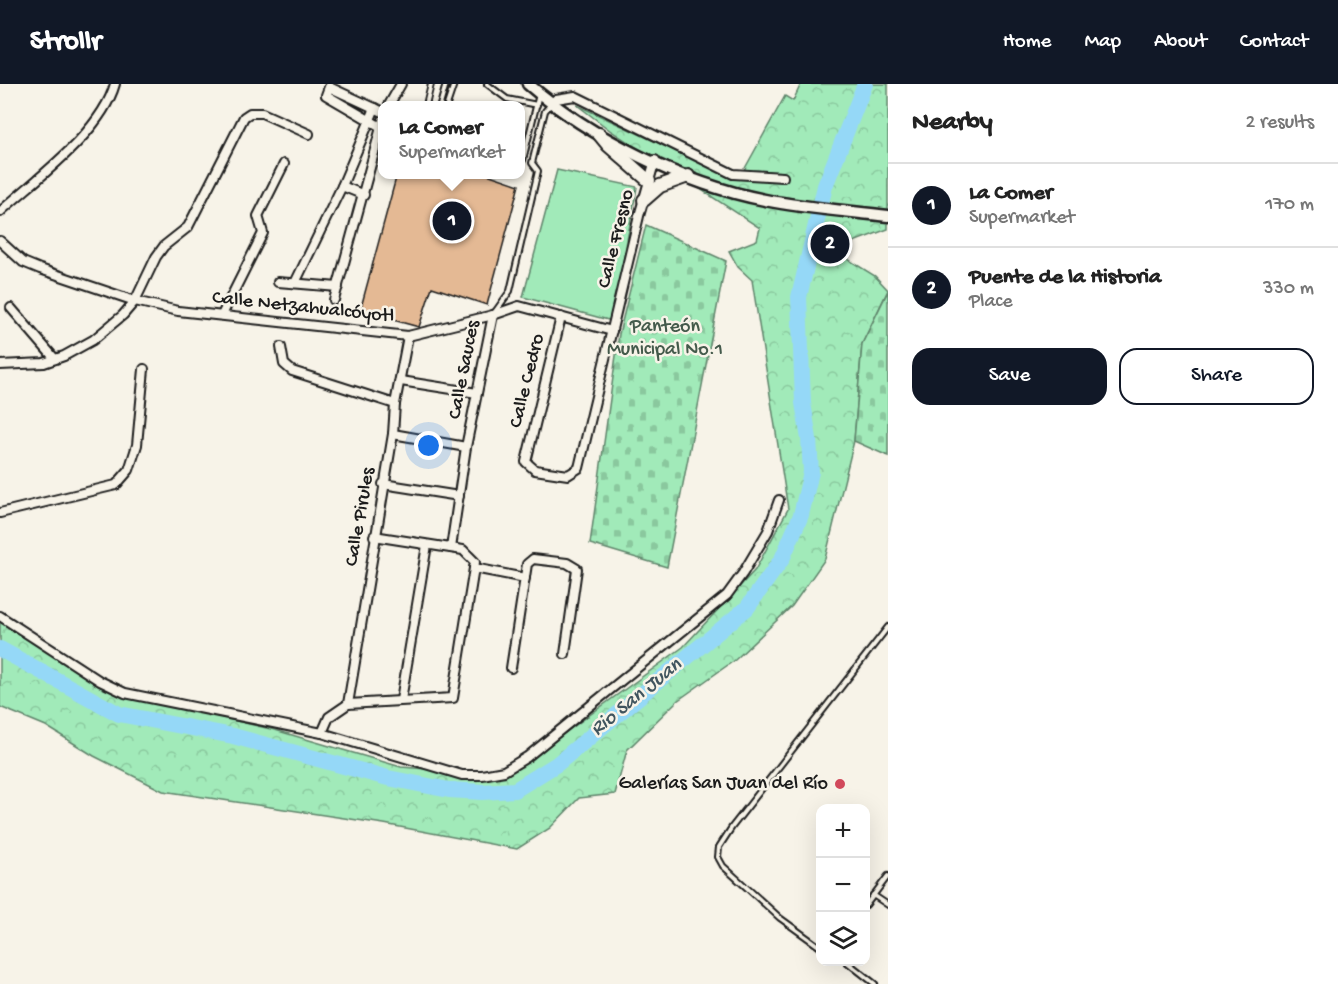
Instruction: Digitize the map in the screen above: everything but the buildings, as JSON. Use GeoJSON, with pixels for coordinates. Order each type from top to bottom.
{"type":"FeatureCollection","features":[{"type":"Feature","properties":{"kind":"main road"},"geometry":{"type":"LineString","coordinates":[[528,84],[539,94],[655,161],[764,197]]}},
{"type":"Feature","properties":{"kind":"main road"},"geometry":{"type":"LineString","coordinates":[[554,101],[599,134],[688,176],[764,197],[888,214]]}},
{"type":"Feature","properties":{"kind":"main road"},"geometry":{"type":"LineString","coordinates":[[599,134],[608,145],[649,181]]}},
{"type":"Feature","properties":{"kind":"main road"},"geometry":{"type":"LineString","coordinates":[[644,200],[660,186],[688,176]]}},
{"type":"Feature","properties":{"kind":"street"},"geometry":{"type":"LineString","coordinates":[[0,212],[77,141],[110,102],[115,84]]}},
{"type":"Feature","properties":{"kind":"street"},"geometry":{"type":"LineString","coordinates":[[391,101],[401,84]]}},
{"type":"Feature","properties":{"kind":"street"},"geometry":{"type":"LineString","coordinates":[[378,110],[329,87],[326,95],[370,122],[378,123]]}},
{"type":"Feature","properties":{"kind":"street"},"geometry":{"type":"LineString","coordinates":[[554,101],[576,96],[733,174],[783,177]]}},
{"type":"Feature","properties":{"kind":"street"},"geometry":{"type":"LineString","coordinates":[[296,283],[342,186],[375,108]]}},
{"type":"Feature","properties":{"kind":"street"},"geometry":{"type":"LineString","coordinates":[[0,365],[44,363],[55,359],[93,340],[135,301],[156,257],[164,246],[188,227],[244,117],[250,113],[262,113],[309,134]]}},
{"type":"Feature","properties":{"kind":"street"},"geometry":{"type":"LineString","coordinates":[[334,300],[378,139]]}},
{"type":"Feature","properties":{"kind":"street","name":"Calle Fresno"},"geometry":{"type":"LineString","coordinates":[[579,468],[655,161]]}},
{"type":"Feature","properties":{"kind":"street"},"geometry":{"type":"LineString","coordinates":[[222,315],[263,233],[258,216],[284,164]]}},
{"type":"Feature","properties":{"kind":"street"},"geometry":{"type":"LineString","coordinates":[[342,186],[364,195]]}},
{"type":"Feature","properties":{"kind":"street","name":"Calle Netzahualcóyotl"},"geometry":{"type":"LineString","coordinates":[[0,241],[22,262],[135,301],[178,311],[408,336],[493,315],[519,306],[612,331]]}},
{"type":"Feature","properties":{"kind":"street"},"geometry":{"type":"LineString","coordinates":[[278,282],[338,287]]}},
{"type":"Feature","properties":{"kind":"street"},"geometry":{"type":"LineString","coordinates":[[11,308],[55,359]]}},
{"type":"Feature","properties":{"kind":"street","name":"Calle Sauces"},"geometry":{"type":"LineString","coordinates":[[451,548],[466,447],[493,315]]}},
{"type":"Feature","properties":{"kind":"street","name":"Calle Cedro"},"geometry":{"type":"LineString","coordinates":[[561,317],[526,462],[535,470],[568,475],[579,468]]}},
{"type":"Feature","properties":{"kind":"street","name":"Calle Pirules"},"geometry":{"type":"LineString","coordinates":[[348,704],[374,536],[393,434],[395,404],[408,336]]}},
{"type":"Feature","properties":{"kind":"street"},"geometry":{"type":"LineString","coordinates":[[281,347],[284,364],[292,371],[349,392],[395,404]]}},
{"type":"Feature","properties":{"kind":"street"},"geometry":{"type":"LineString","coordinates":[[0,513],[116,485],[129,470],[137,445],[144,369]]}},
{"type":"Feature","properties":{"kind":"street"},"geometry":{"type":"LineString","coordinates":[[401,381],[477,393]]}},
{"type":"Feature","properties":{"kind":"street"},"geometry":{"type":"LineString","coordinates":[[393,434],[466,447]]}},
{"type":"Feature","properties":{"kind":"street"},"geometry":{"type":"LineString","coordinates":[[383,484],[459,496]]}},
{"type":"Feature","properties":{"kind":"street"},"geometry":{"type":"LineString","coordinates":[[0,615],[100,681],[125,693],[322,733],[432,768],[462,775],[482,775],[504,771],[527,757],[727,595],[768,531],[779,500]]}},
{"type":"Feature","properties":{"kind":"street"},"geometry":{"type":"LineString","coordinates":[[374,536],[463,550],[475,565],[525,578]]}},
{"type":"Feature","properties":{"kind":"street"},"geometry":{"type":"LineString","coordinates":[[400,700],[427,545]]}},
{"type":"Feature","properties":{"kind":"street"},"geometry":{"type":"LineString","coordinates":[[511,668],[527,564],[533,560],[567,563],[578,569],[565,654]]}},
{"type":"Feature","properties":{"kind":"street"},"geometry":{"type":"LineString","coordinates":[[322,733],[329,717],[348,704],[453,698],[475,565]]}},
{"type":"Feature","properties":{"kind":"lane"},"geometry":{"type":"LineString","coordinates":[[427,101],[432,84]]}},
{"type":"Feature","properties":{"kind":"lane"},"geometry":{"type":"LineString","coordinates":[[441,101],[446,84]]}},
{"type":"Feature","properties":{"kind":"lane"},"geometry":{"type":"LineString","coordinates":[[448,101],[454,84]]}},
{"type":"Feature","properties":{"kind":"lane"},"geometry":{"type":"LineString","coordinates":[[488,84],[507,99],[539,94],[525,148]]}},
{"type":"Feature","properties":{"kind":"lane","name":"Calle Sauces"},"geometry":{"type":"LineString","coordinates":[[493,315],[510,291],[538,171],[532,163],[545,111],[554,101]]}},
{"type":"Feature","properties":{"kind":"lane"},"geometry":{"type":"LineString","coordinates":[[525,161],[532,163]]}},
{"type":"Feature","properties":{"kind":"lane"},"geometry":{"type":"LineString","coordinates":[[816,944],[780,918],[723,866],[718,857],[719,847],[751,801],[888,627]]}},
{"type":"Feature","properties":{"kind":"lane"},"geometry":{"type":"LineString","coordinates":[[870,899],[888,877]]}},
{"type":"Feature","properties":{"kind":"lane"},"geometry":{"type":"LineString","coordinates":[[873,895],[888,905]]}},
{"type":"Feature","properties":{"kind":"lane"},"geometry":{"type":"LineString","coordinates":[[852,966],[875,984]]}},
{"type":"Feature","properties":{"kind":"green space"},"geometry":{"type":"Polygon","coordinates":[[[801,84],[888,84],[888,229],[840,247],[841,255],[875,276],[888,290],[862,344],[854,441],[825,559],[792,606],[735,660],[677,701],[627,750],[615,794],[579,798],[550,828],[517,849],[384,824],[163,791],[94,756],[46,726],[0,707],[0,620],[112,692],[275,730],[401,767],[507,775],[683,647],[755,570],[788,509],[752,280],[738,267],[729,251],[757,240],[760,228],[611,131],[577,105],[733,178],[744,170],[785,96],[793,101],[801,84]]]}},
{"type":"Feature","properties":{"kind":"green space"},"geometry":{"type":"Polygon","coordinates":[[[557,170],[637,187],[612,321],[523,297],[557,170]]]}},
{"type":"Feature","properties":{"kind":"green space","name":"Panteón Municipal No.1"},"geometry":{"type":"Polygon","coordinates":[[[646,225],[726,261],[667,567],[590,544],[619,334],[646,225]]]}},
{"type":"Feature","properties":{"kind":"green space"},"geometry":{"type":"Polygon","coordinates":[[[888,291],[888,456],[854,441],[862,344],[888,291]]]}},
{"type":"Feature","properties":{"kind":"waterway","name":"Rio San Juan"},"geometry":{"type":"LineString","coordinates":[[0,649],[119,714],[233,736],[388,778],[449,790],[482,792],[515,790],[557,764],[747,608],[782,559],[801,515],[811,472],[809,439],[803,403],[799,297],[825,186],[865,84]]}},
{"type":"Feature","properties":{"kind":"place","name":"La Comer"},"geometry":{"type":"Point","coordinates":[452,221]}},
{"type":"Feature","properties":{"kind":"place","name":"Puente de la Historia"},"geometry":{"type":"Point","coordinates":[830,244]}},
{"type":"Feature","properties":{"kind":"place","name":"Galerías San Juan del Río"},"geometry":{"type":"Point","coordinates":[840,784]}}]}
